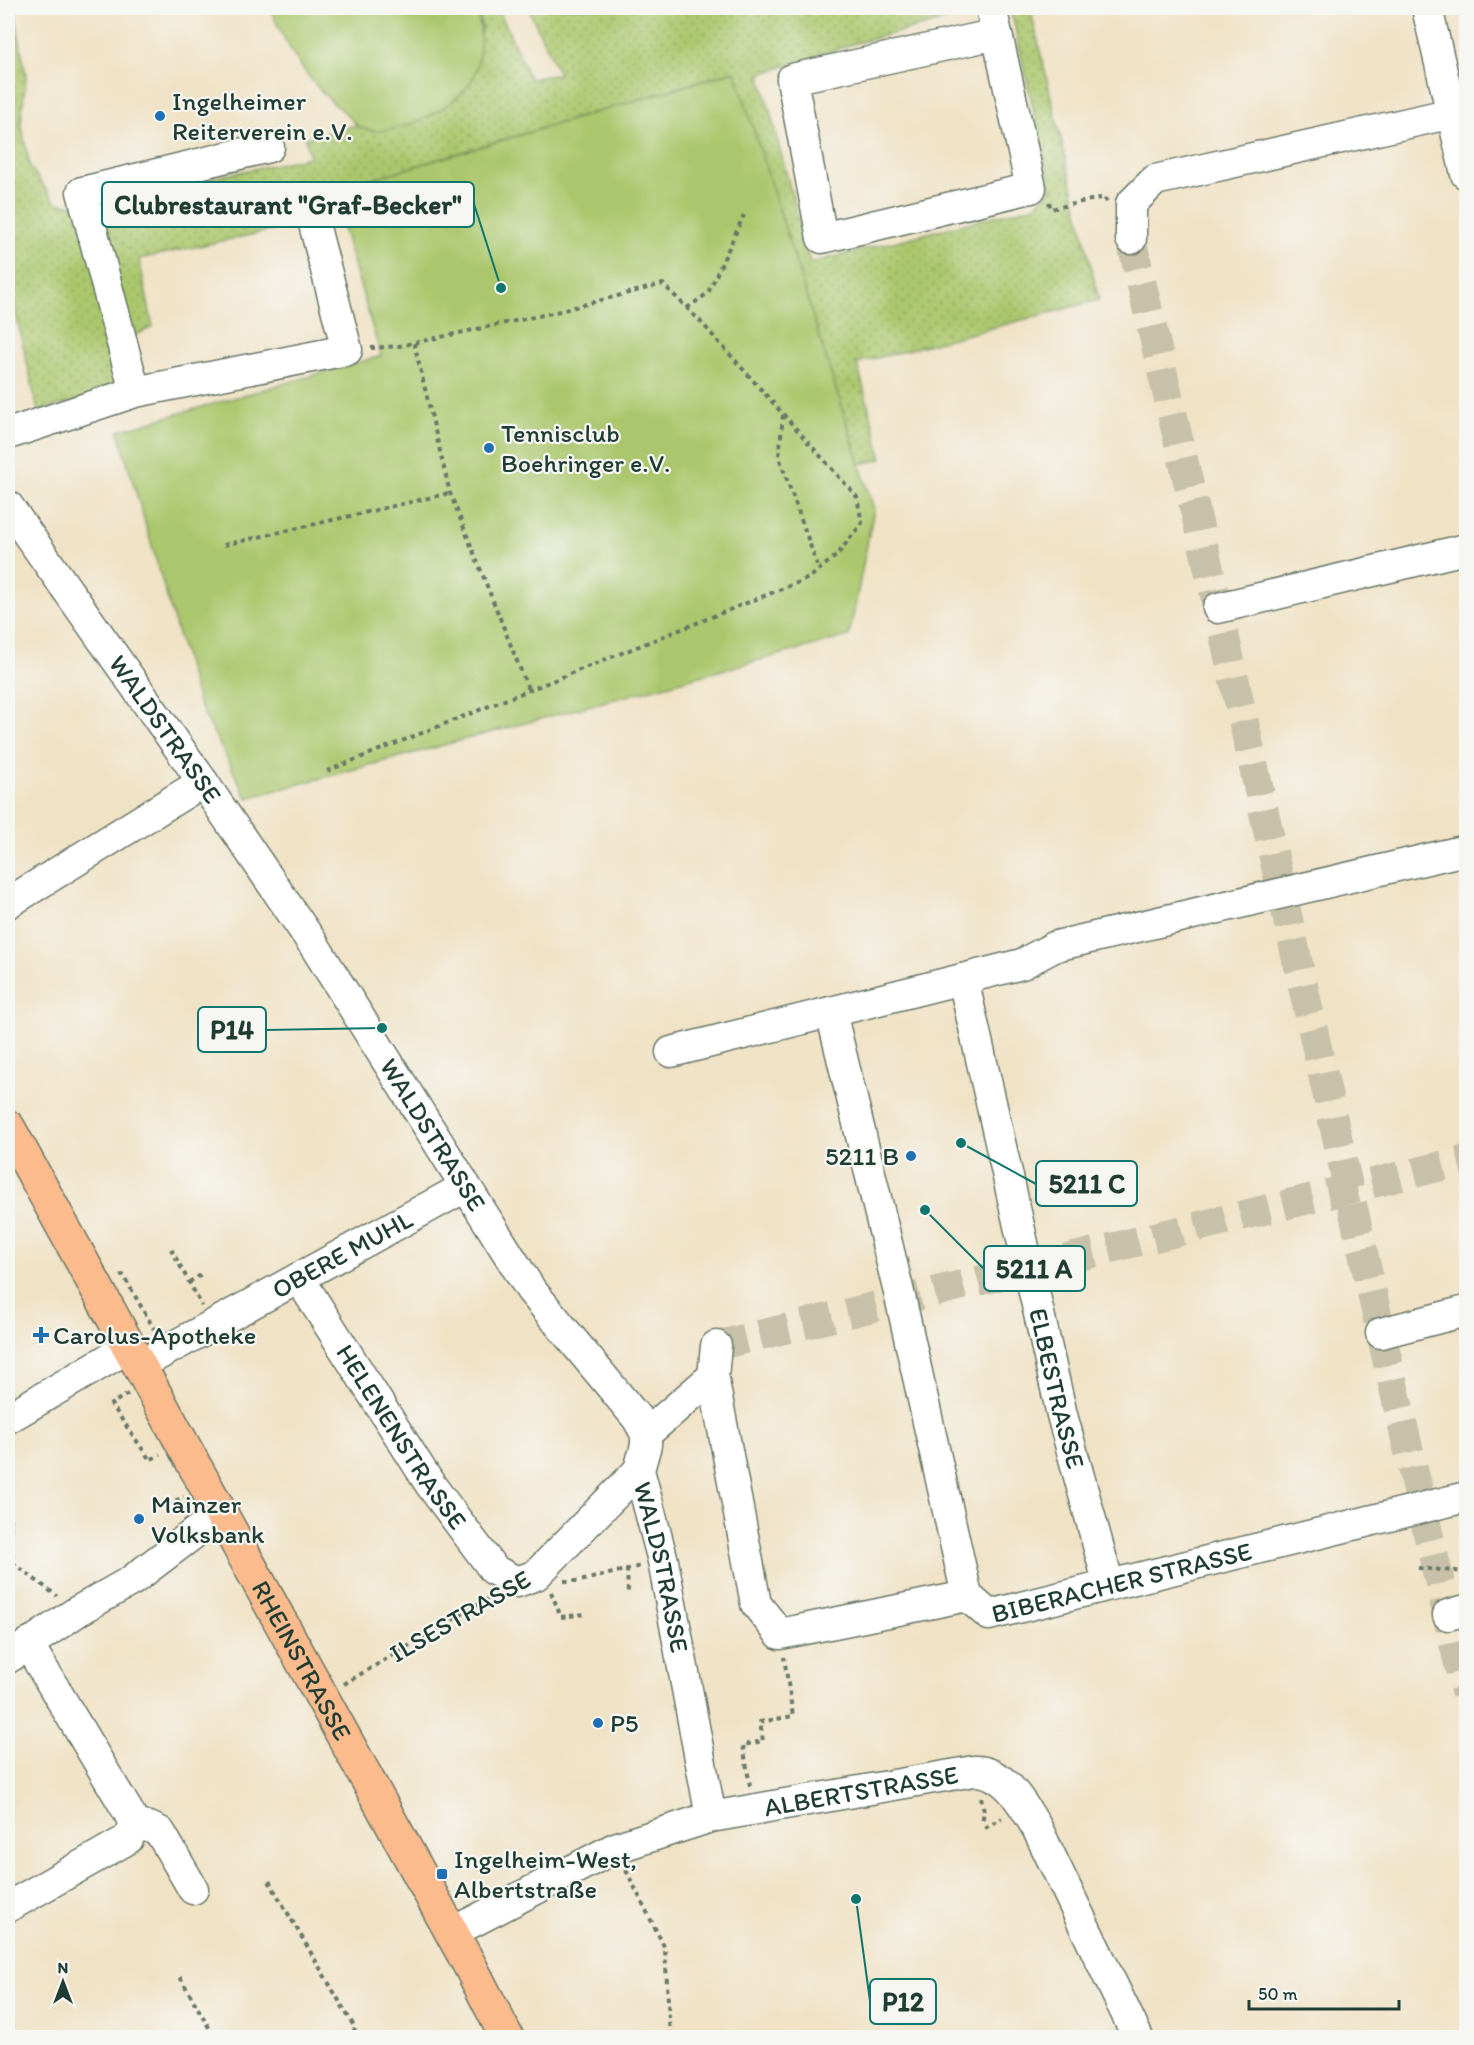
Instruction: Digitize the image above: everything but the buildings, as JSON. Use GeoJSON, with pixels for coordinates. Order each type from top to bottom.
{"type":"FeatureCollection","features":[{"type":"Feature","properties":{"kind":"main road","name":"RHEINSTRASSE"},"geometry":{"type":"LineString","coordinates":[[9,1134],[143,1351],[222,1516],[507,2037]]}},
{"type":"Feature","properties":{"kind":"street"},"geometry":{"type":"LineString","coordinates":[[1427,8],[1459,112],[1467,174]]}},
{"type":"Feature","properties":{"kind":"street"},"geometry":{"type":"LineString","coordinates":[[994,21],[1031,188],[822,238],[792,79],[994,21]]}},
{"type":"Feature","properties":{"kind":"street"},"geometry":{"type":"LineString","coordinates":[[1131,239],[1131,204],[1155,180],[1459,112]]}},
{"type":"Feature","properties":{"kind":"street"},"geometry":{"type":"LineString","coordinates":[[135,392],[82,192],[270,147]]}},
{"type":"Feature","properties":{"kind":"street"},"geometry":{"type":"LineString","coordinates":[[8,434],[135,392],[346,350],[314,224]]}},
{"type":"Feature","properties":{"kind":"street","name":"WALDSTRASSE"},"geometry":{"type":"LineString","coordinates":[[8,507],[203,782],[314,945],[531,1290],[637,1418],[646,1434],[639,1470],[663,1560],[711,1817]]}},
{"type":"Feature","properties":{"kind":"street"},"geometry":{"type":"LineString","coordinates":[[1218,608],[1467,549]]}},
{"type":"Feature","properties":{"kind":"street"},"geometry":{"type":"LineString","coordinates":[[8,903],[203,782]]}},
{"type":"Feature","properties":{"kind":"street"},"geometry":{"type":"LineString","coordinates":[[670,1052],[1022,964],[1056,946],[1467,850]]}},
{"type":"Feature","properties":{"kind":"street","name":"ELBESTRASSE"},"geometry":{"type":"LineString","coordinates":[[963,979],[1062,1415],[1109,1585]]}},
{"type":"Feature","properties":{"kind":"street"},"geometry":{"type":"LineString","coordinates":[[831,1012],[901,1301],[967,1596]]}},
{"type":"Feature","properties":{"kind":"street","name":"OBERE MUHL"},"geometry":{"type":"LineString","coordinates":[[11,1406],[143,1351],[202,1313],[299,1278],[465,1187]]}},
{"type":"Feature","properties":{"kind":"street","name":"HELENENSTRASSE"},"geometry":{"type":"LineString","coordinates":[[299,1278],[430,1484],[494,1570],[533,1579]]}},
{"type":"Feature","properties":{"kind":"street"},"geometry":{"type":"LineString","coordinates":[[1381,1333],[1467,1311]]}},
{"type":"Feature","properties":{"kind":"street"},"geometry":{"type":"LineString","coordinates":[[716,1346],[713,1376],[756,1604],[780,1634]]}},
{"type":"Feature","properties":{"kind":"street"},"geometry":{"type":"LineString","coordinates":[[646,1434],[713,1376]]}},
{"type":"Feature","properties":{"kind":"street","name":"ILSESTRASSE"},"geometry":{"type":"LineString","coordinates":[[533,1579],[639,1470]]}},
{"type":"Feature","properties":{"kind":"street","name":"BIBERACHER STRASSE"},"geometry":{"type":"LineString","coordinates":[[780,1634],[967,1596],[988,1615],[1467,1497]]}},
{"type":"Feature","properties":{"kind":"street"},"geometry":{"type":"LineString","coordinates":[[8,1907],[128,1839],[134,1825],[129,1813],[18,1651],[78,1611],[131,1581],[209,1522],[222,1516]]}},
{"type":"Feature","properties":{"kind":"street","name":"ALBERTSTRASSE"},"geometry":{"type":"LineString","coordinates":[[451,1933],[615,1848],[711,1817],[974,1771],[985,1771],[996,1775],[1023,1806],[1037,1828],[1138,2037]]}},
{"type":"Feature","properties":{"kind":"street"},"geometry":{"type":"LineString","coordinates":[[134,1825],[149,1827],[160,1832],[193,1889]]}},
{"type":"Feature","properties":{"kind":"path"},"geometry":{"type":"LineString","coordinates":[[1031,188],[1045,185],[1051,209],[1104,197],[1109,205]]}},
{"type":"Feature","properties":{"kind":"path"},"geometry":{"type":"LineString","coordinates":[[687,308],[708,293],[744,215]]}},
{"type":"Feature","properties":{"kind":"path"},"geometry":{"type":"LineString","coordinates":[[327,771],[810,578],[837,555],[862,523],[856,497],[663,284],[552,313],[414,343],[346,350]]}},
{"type":"Feature","properties":{"kind":"path"},"geometry":{"type":"LineString","coordinates":[[414,343],[450,493],[529,691]]}},
{"type":"Feature","properties":{"kind":"path"},"geometry":{"type":"LineString","coordinates":[[783,415],[779,457],[819,570]]}},
{"type":"Feature","properties":{"kind":"path"},"geometry":{"type":"LineString","coordinates":[[224,545],[450,493]]}},
{"type":"Feature","properties":{"kind":"path"},"geometry":{"type":"LineString","coordinates":[[171,1249],[189,1282],[202,1313]]}},
{"type":"Feature","properties":{"kind":"path"},"geometry":{"type":"LineString","coordinates":[[189,1282],[203,1274]]}},
{"type":"Feature","properties":{"kind":"path"},"geometry":{"type":"LineString","coordinates":[[123,1275],[153,1330],[163,1325]]}},
{"type":"Feature","properties":{"kind":"path"},"geometry":{"type":"LineString","coordinates":[[128,1394],[111,1404],[150,1461],[161,1454]]}},
{"type":"Feature","properties":{"kind":"path"},"geometry":{"type":"LineString","coordinates":[[8,1518],[13,1563],[78,1611]]}},
{"type":"Feature","properties":{"kind":"path"},"geometry":{"type":"LineString","coordinates":[[533,1579],[580,1581],[663,1560]]}},
{"type":"Feature","properties":{"kind":"path"},"geometry":{"type":"LineString","coordinates":[[1418,1568],[1467,1572]]}},
{"type":"Feature","properties":{"kind":"path"},"geometry":{"type":"LineString","coordinates":[[627,1569],[628,1592]]}},
{"type":"Feature","properties":{"kind":"path"},"geometry":{"type":"LineString","coordinates":[[533,1579],[561,1617],[586,1614]]}},
{"type":"Feature","properties":{"kind":"path","name":"ILSESTRASSE"},"geometry":{"type":"LineString","coordinates":[[320,1696],[533,1579]]}},
{"type":"Feature","properties":{"kind":"path"},"geometry":{"type":"LineString","coordinates":[[750,1788],[743,1745],[763,1741],[760,1722],[793,1716],[780,1634]]}},
{"type":"Feature","properties":{"kind":"path"},"geometry":{"type":"LineString","coordinates":[[615,1848],[664,1948],[670,2037]]}},
{"type":"Feature","properties":{"kind":"path"},"geometry":{"type":"LineString","coordinates":[[270,1881],[355,2028],[352,2037]]}},
{"type":"Feature","properties":{"kind":"path"},"geometry":{"type":"LineString","coordinates":[[180,1977],[215,2037]]}},
{"type":"Feature","properties":{"kind":"green space"},"geometry":{"type":"Polygon","coordinates":[[[8,8],[14,8],[26,76],[21,123],[30,167],[56,203],[80,206],[310,157],[305,138],[357,125],[365,129],[411,124],[433,114],[454,99],[482,28],[477,8],[498,8],[530,79],[559,74],[528,8],[981,8],[982,11],[856,43],[760,74],[810,263],[1035,206],[1051,189],[1009,8],[1030,8],[1099,300],[857,363],[882,459],[860,464],[734,71],[332,191],[288,222],[288,227],[139,259],[153,327],[131,337],[140,384],[38,411],[8,278],[8,8]]]}},
{"type":"Feature","properties":{"kind":"green space"},"geometry":{"type":"Polygon","coordinates":[[[270,8],[477,8],[480,25],[478,63],[472,80],[465,90],[440,110],[408,125],[392,129],[377,131],[364,129],[355,124],[320,90],[291,51],[270,8]]]}},
{"type":"Feature","properties":{"kind":"green space","name":"Tennisclub Boehringer e.V."},"geometry":{"type":"Polygon","coordinates":[[[735,71],[874,509],[849,636],[247,798],[198,702],[118,431],[381,356],[332,191],[735,71]]]}},
{"type":"Feature","properties":{"kind":"tunnel"},"geometry":{"type":"LineString","coordinates":[[1131,239],[1218,608],[1381,1333],[1466,1694]]}},
{"type":"Feature","properties":{"kind":"tunnel"},"geometry":{"type":"LineString","coordinates":[[716,1346],[1466,1160]]}},
{"type":"Feature","properties":{"kind":"place","name":"Ingelheimer Reiterverein e.V."},"geometry":{"type":"Point","coordinates":[160,116]}},
{"type":"Feature","properties":{"kind":"place","name":"Clubrestaurant \"Graf-Becker\""},"geometry":{"type":"Point","coordinates":[501,288]}},
{"type":"Feature","properties":{"kind":"place","name":"Tennisclub Boehringer e.V."},"geometry":{"type":"Point","coordinates":[489,448]}},
{"type":"Feature","properties":{"kind":"place","name":"P14"},"geometry":{"type":"Point","coordinates":[382,1028]}},
{"type":"Feature","properties":{"kind":"place","name":"5211 C"},"geometry":{"type":"Point","coordinates":[961,1143]}},
{"type":"Feature","properties":{"kind":"place","name":"5211 B"},"geometry":{"type":"Point","coordinates":[911,1156]}},
{"type":"Feature","properties":{"kind":"place","name":"5211 A"},"geometry":{"type":"Point","coordinates":[925,1210]}},
{"type":"Feature","properties":{"kind":"place","name":"Carolus-Apotheke"},"geometry":{"type":"Point","coordinates":[41,1335]}},
{"type":"Feature","properties":{"kind":"place","name":"Mainzer Volksbank"},"geometry":{"type":"Point","coordinates":[139,1519]}},
{"type":"Feature","properties":{"kind":"place","name":"P5"},"geometry":{"type":"Point","coordinates":[598,1723]}},
{"type":"Feature","properties":{"kind":"place","name":"Ingelheim-West, Albertstraße"},"geometry":{"type":"Point","coordinates":[442,1874]}},
{"type":"Feature","properties":{"kind":"place","name":"P12"},"geometry":{"type":"Point","coordinates":[856,1899]}}]}
